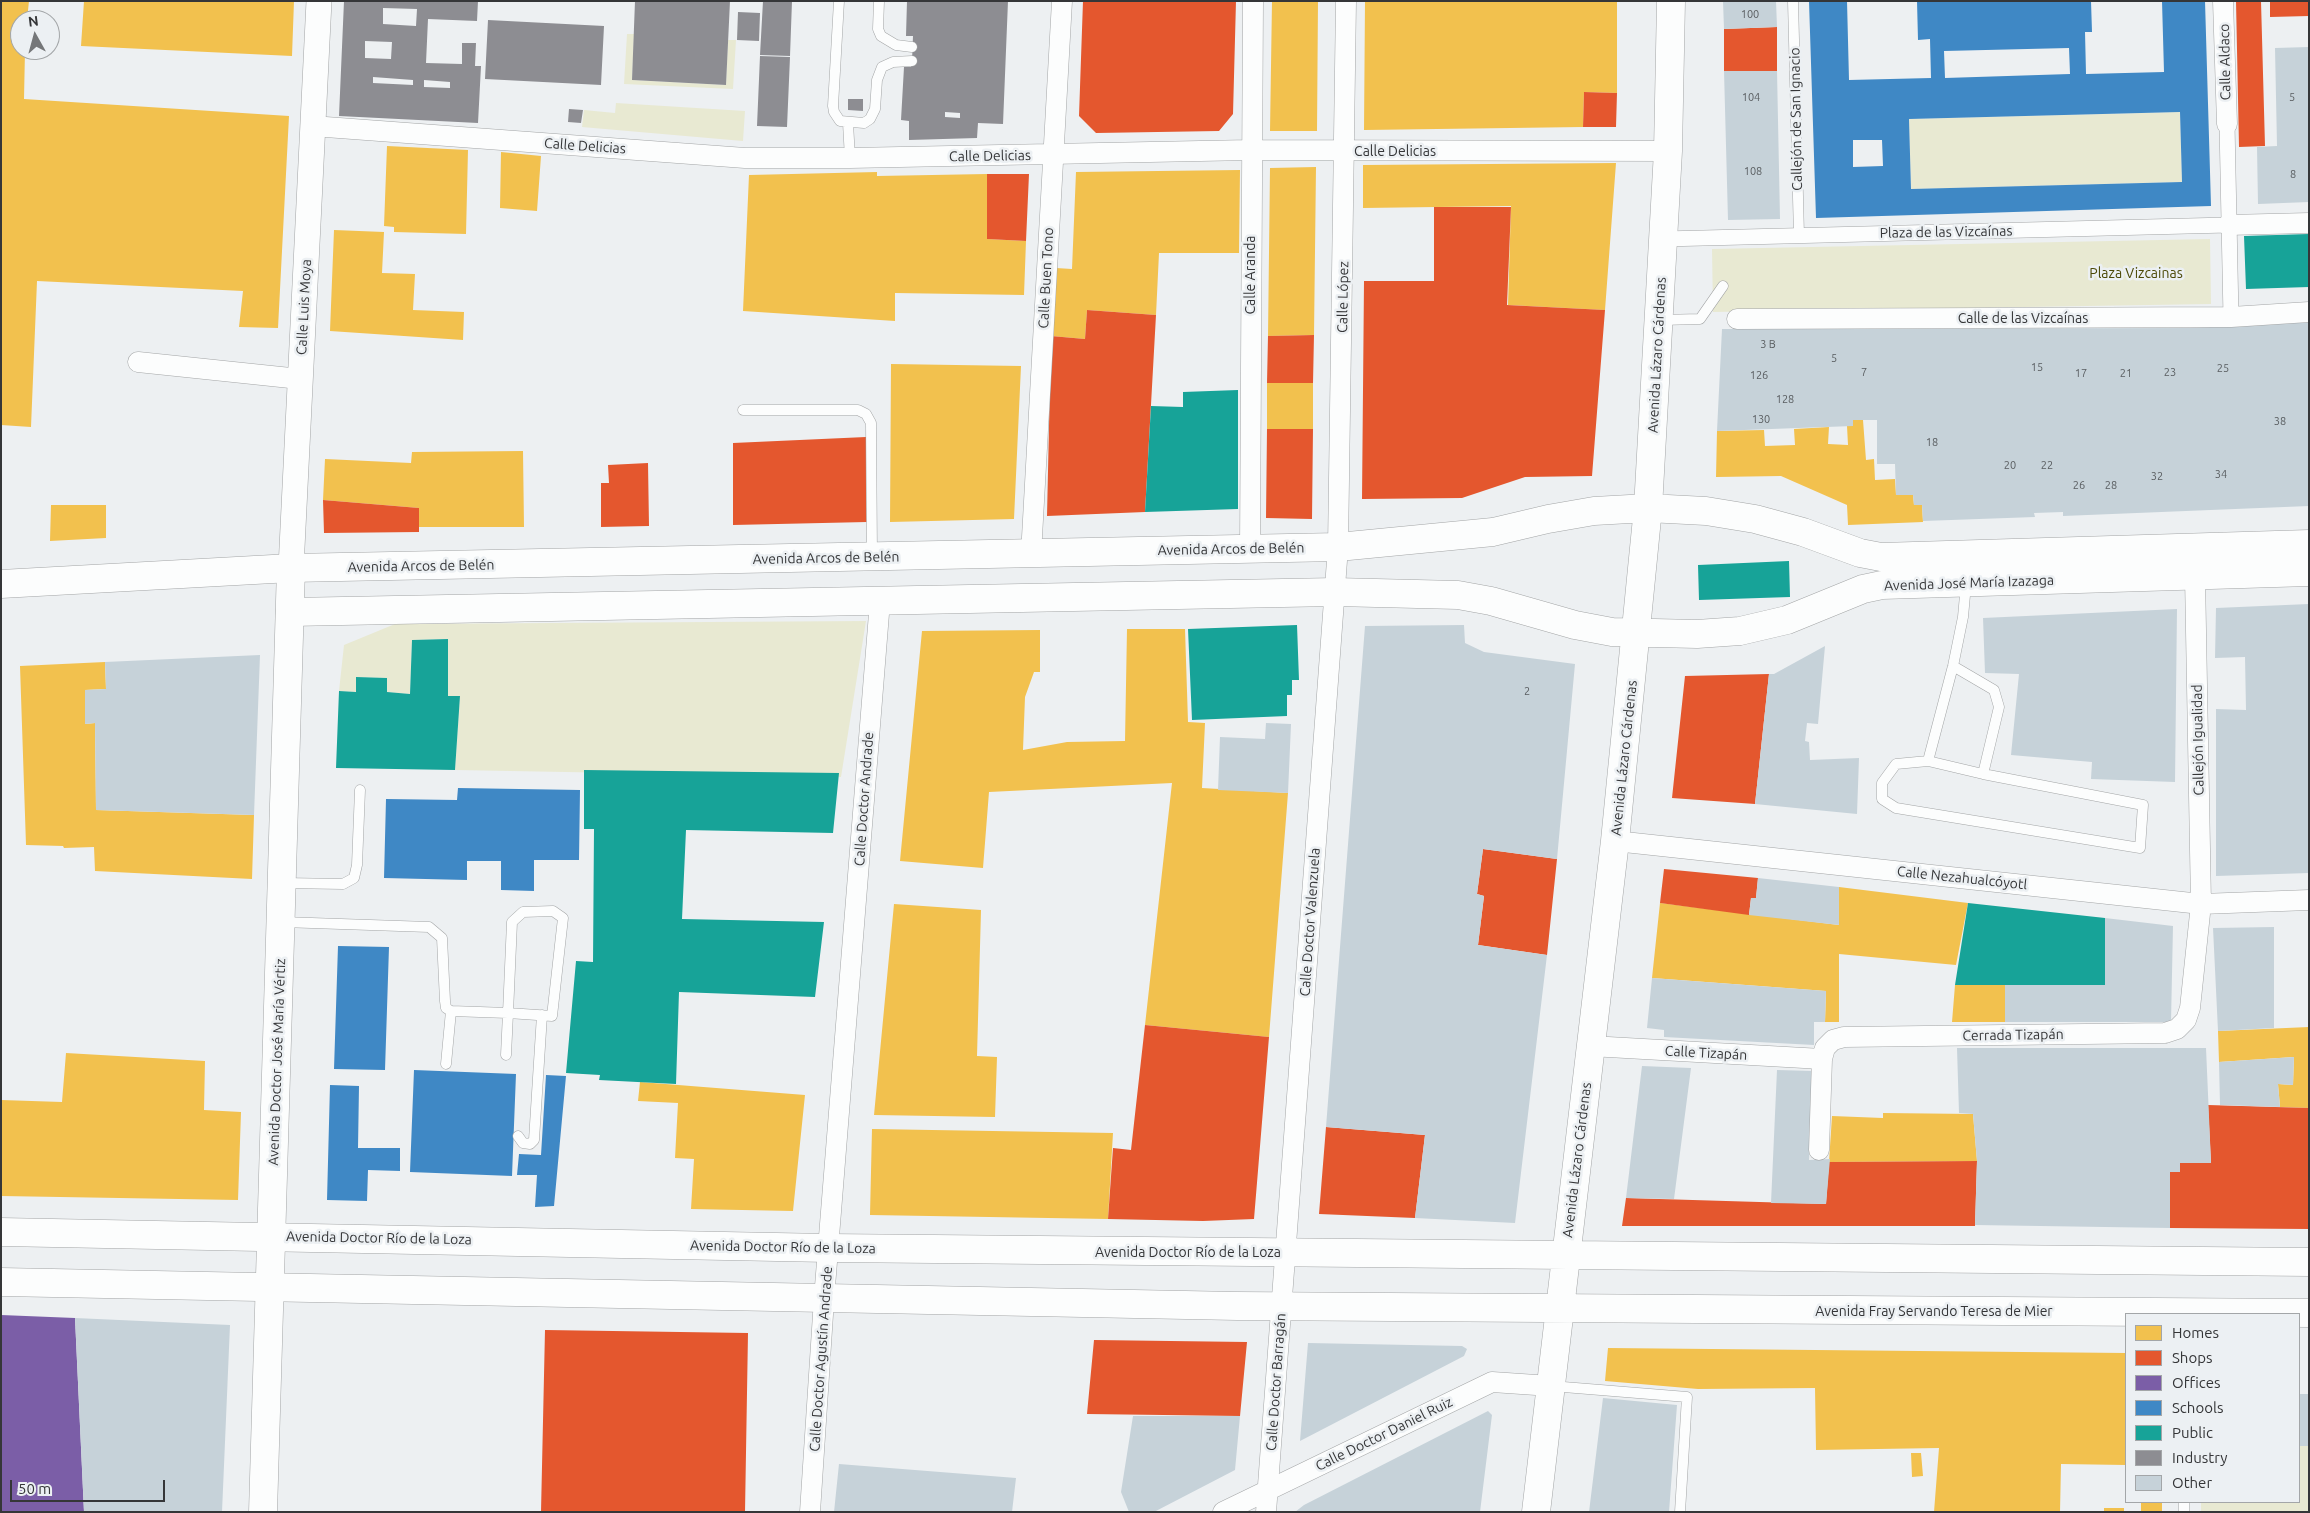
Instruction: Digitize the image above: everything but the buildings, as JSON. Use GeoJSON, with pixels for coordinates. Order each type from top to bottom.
{"type":"FeatureCollection","features":[{"type":"Feature","properties":{"kind":"main road","name":"Avenida Lázaro Cárdenas"},"geometry":{"type":"LineString","coordinates":[[1536,1512],[1615,841],[1648,508],[1668,151],[1671,1]]}},
{"type":"Feature","properties":{"kind":"main road","name":"Avenida Arcos de Belén"},"geometry":{"type":"LineString","coordinates":[[1,584],[291,568],[1338,547],[1493,532],[1576,514],[1648,508]]}},
{"type":"Feature","properties":{"kind":"main road","name":"Avenida José María Izazaga"},"geometry":{"type":"LineString","coordinates":[[1648,508],[1706,511],[1755,519],[1803,532],[1860,553],[1881,557],[2309,544]]}},
{"type":"Feature","properties":{"kind":"main road","name":"Calle Luis Moya"},"geometry":{"type":"LineString","coordinates":[[290,612],[291,568]]}},
{"type":"Feature","properties":{"kind":"main road","name":"Avenida José María Izazaga"},"geometry":{"type":"LineString","coordinates":[[1636,634],[1697,634],[1740,631],[1787,620],[1863,589],[1882,585],[2309,572]]}},
{"type":"Feature","properties":{"kind":"main road"},"geometry":{"type":"LineString","coordinates":[[290,612],[1335,592],[1458,595],[1491,601],[1575,625],[1636,634]]}},
{"type":"Feature","properties":{"kind":"main road","name":"Avenida Doctor José María Vértiz"},"geometry":{"type":"LineString","coordinates":[[263,1512],[272,1288],[290,612]]}},
{"type":"Feature","properties":{"kind":"main road","name":"Avenida Doctor Río de la Loza"},"geometry":{"type":"LineString","coordinates":[[1,1232],[828,1248],[1566,1255]]}},
{"type":"Feature","properties":{"kind":"main road"},"geometry":{"type":"LineString","coordinates":[[1566,1255],[2309,1262]]}},
{"type":"Feature","properties":{"kind":"main road"},"geometry":{"type":"LineString","coordinates":[[1,1282],[1281,1307],[1560,1309]]}},
{"type":"Feature","properties":{"kind":"main road","name":"Avenida Fray Servando Teresa de Mier"},"geometry":{"type":"LineString","coordinates":[[1560,1309],[2183,1313],[2309,1312]]}},
{"type":"Feature","properties":{"kind":"street","name":"Calle Luis Moya"},"geometry":{"type":"LineString","coordinates":[[291,568],[319,1]]}},
{"type":"Feature","properties":{"kind":"street","name":"Calle Buen Tono"},"geometry":{"type":"LineString","coordinates":[[1031,554],[1062,1]]}},
{"type":"Feature","properties":{"kind":"street","name":"Calle Aranda"},"geometry":{"type":"LineString","coordinates":[[1250,549],[1250,150],[1253,1]]}},
{"type":"Feature","properties":{"kind":"street","name":"Calle López"},"geometry":{"type":"LineString","coordinates":[[1335,592],[1338,547],[1346,1]]}},
{"type":"Feature","properties":{"kind":"street","name":"Calle Aldaco"},"geometry":{"type":"LineString","coordinates":[[2223,1],[2226,124]]}},
{"type":"Feature","properties":{"kind":"street"},"geometry":{"type":"LineString","coordinates":[[2226,124],[2231,317]]}},
{"type":"Feature","properties":{"kind":"street","name":"Calle Delicias"},"geometry":{"type":"LineString","coordinates":[[312,126],[745,158],[1053,155],[1250,150],[1668,151]]}},
{"type":"Feature","properties":{"kind":"street"},"geometry":{"type":"LineString","coordinates":[[2228,225],[2309,223]]}},
{"type":"Feature","properties":{"kind":"street","name":"Plaza de las Vizcaínas"},"geometry":{"type":"LineString","coordinates":[[1663,239],[2228,225]]}},
{"type":"Feature","properties":{"kind":"street","name":"Calle de las Vizcaínas"},"geometry":{"type":"LineString","coordinates":[[1737,319],[2231,317],[2309,312]]}},
{"type":"Feature","properties":{"kind":"street"},"geometry":{"type":"LineString","coordinates":[[138,362],[300,379]]}},
{"type":"Feature","properties":{"kind":"street","name":"Callejón Igualidad"},"geometry":{"type":"LineString","coordinates":[[2195,576],[2201,904]]}},
{"type":"Feature","properties":{"kind":"street","name":"Calle Doctor Valenzuela"},"geometry":{"type":"LineString","coordinates":[[1286,1252],[1335,592]]}},
{"type":"Feature","properties":{"kind":"street","name":"Calle Doctor Andrade"},"geometry":{"type":"LineString","coordinates":[[848,997],[880,601]]}},
{"type":"Feature","properties":{"kind":"street","name":"Calle Nezahualcóyotl"},"geometry":{"type":"LineString","coordinates":[[1615,841],[2201,904],[2309,900]]}},
{"type":"Feature","properties":{"kind":"street","name":"Cerrada Tizapán"},"geometry":{"type":"LineString","coordinates":[[1822,1059],[1825,1048],[1833,1040],[1844,1038],[2166,1033],[2177,1029],[2186,1020],[2190,1008],[2201,904]]}},
{"type":"Feature","properties":{"kind":"street","name":"Calle Doctor Agustín Andrade"},"geometry":{"type":"LineString","coordinates":[[810,1512],[824,1299],[848,997]]}},
{"type":"Feature","properties":{"kind":"street","name":"Calle Tizapán"},"geometry":{"type":"LineString","coordinates":[[1590,1046],[1822,1059]]}},
{"type":"Feature","properties":{"kind":"street"},"geometry":{"type":"LineString","coordinates":[[1819,1150],[1822,1059]]}},
{"type":"Feature","properties":{"kind":"street","name":"Calle Doctor Barragán"},"geometry":{"type":"LineString","coordinates":[[1266,1512],[1286,1252]]}},
{"type":"Feature","properties":{"kind":"street","name":"Calle Doctor Daniel Ruiz"},"geometry":{"type":"LineString","coordinates":[[1223,1512],[1492,1382],[1551,1386]]}},
{"type":"Feature","properties":{"kind":"lane"},"geometry":{"type":"LineString","coordinates":[[839,1],[833,106],[834,112],[840,121],[864,123],[870,120],[875,109],[877,80],[882,67],[893,62],[912,61]]}},
{"type":"Feature","properties":{"kind":"lane"},"geometry":{"type":"LineString","coordinates":[[879,1],[878,29],[881,36],[896,45],[912,47]]}},
{"type":"Feature","properties":{"kind":"lane","name":"Callejón de San Ignacio"},"geometry":{"type":"LineString","coordinates":[[1793,1],[1799,236]]}},
{"type":"Feature","properties":{"kind":"lane"},"geometry":{"type":"LineString","coordinates":[[848,123],[850,158]]}},
{"type":"Feature","properties":{"kind":"lane"},"geometry":{"type":"LineString","coordinates":[[1659,320],[1700,319],[1723,286]]}},
{"type":"Feature","properties":{"kind":"lane"},"geometry":{"type":"LineString","coordinates":[[743,410],[858,410],[866,414],[870,423],[872,557]]}},
{"type":"Feature","properties":{"kind":"lane"},"geometry":{"type":"LineString","coordinates":[[1928,761],[1953,666],[1963,617],[1966,583]]}},
{"type":"Feature","properties":{"kind":"lane"},"geometry":{"type":"LineString","coordinates":[[1953,666],[1994,690],[1999,707],[1983,774]]}},
{"type":"Feature","properties":{"kind":"lane"},"geometry":{"type":"LineString","coordinates":[[1928,761],[1983,774],[2143,805],[2140,848],[1896,808],[1882,799],[1882,783],[1896,764],[1928,761]]}},
{"type":"Feature","properties":{"kind":"lane"},"geometry":{"type":"LineString","coordinates":[[283,883],[343,884],[354,878],[357,865],[360,790]]}},
{"type":"Feature","properties":{"kind":"lane"},"geometry":{"type":"LineString","coordinates":[[282,922],[429,927],[442,938],[446,1008],[451,1011],[508,1013],[552,1016],[555,1003],[563,918],[553,911],[523,912],[512,922],[508,1013],[506,1055]]}},
{"type":"Feature","properties":{"kind":"lane"},"geometry":{"type":"LineString","coordinates":[[446,1064],[451,1011]]}},
{"type":"Feature","properties":{"kind":"lane"},"geometry":{"type":"LineString","coordinates":[[518,1136],[523,1144],[530,1144],[534,1140],[542,1015]]}},
{"type":"Feature","properties":{"kind":"lane"},"geometry":{"type":"LineString","coordinates":[[1551,1386],[1687,1397],[1680,1512]]}},
{"type":"Feature","properties":{"kind":"green space"},"geometry":{"type":"Polygon","coordinates":[[[627,34],[634,34],[632,80],[726,85],[728,40],[736,40],[733,89],[624,84],[627,34]]]}},
{"type":"Feature","properties":{"kind":"green space"},"geometry":{"type":"Polygon","coordinates":[[[616,103],[745,111],[743,141],[582,127],[584,110],[615,113],[616,103]]]}},
{"type":"Feature","properties":{"kind":"green space"},"geometry":{"type":"Polygon","coordinates":[[[2180,112],[2182,182],[1911,189],[1909,119],[2180,112]]]}},
{"type":"Feature","properties":{"kind":"green space","name":"Plaza Vizcainas"},"geometry":{"type":"Polygon","coordinates":[[[2210,239],[2211,304],[1713,312],[1712,249],[2210,239]]]}},
{"type":"Feature","properties":{"kind":"green space"},"geometry":{"type":"Polygon","coordinates":[[[866,621],[841,777],[455,770],[460,696],[448,696],[447,639],[412,640],[410,694],[387,692],[387,678],[356,677],[356,692],[339,691],[344,645],[395,624],[866,621]]]}},
{"type":"Feature","properties":{"kind":"green space"},"geometry":{"type":"Polygon","coordinates":[[[2300,1446],[2309,1446],[2309,1512],[2201,1512],[2201,1503],[2300,1503],[2300,1446]]]}}]}
